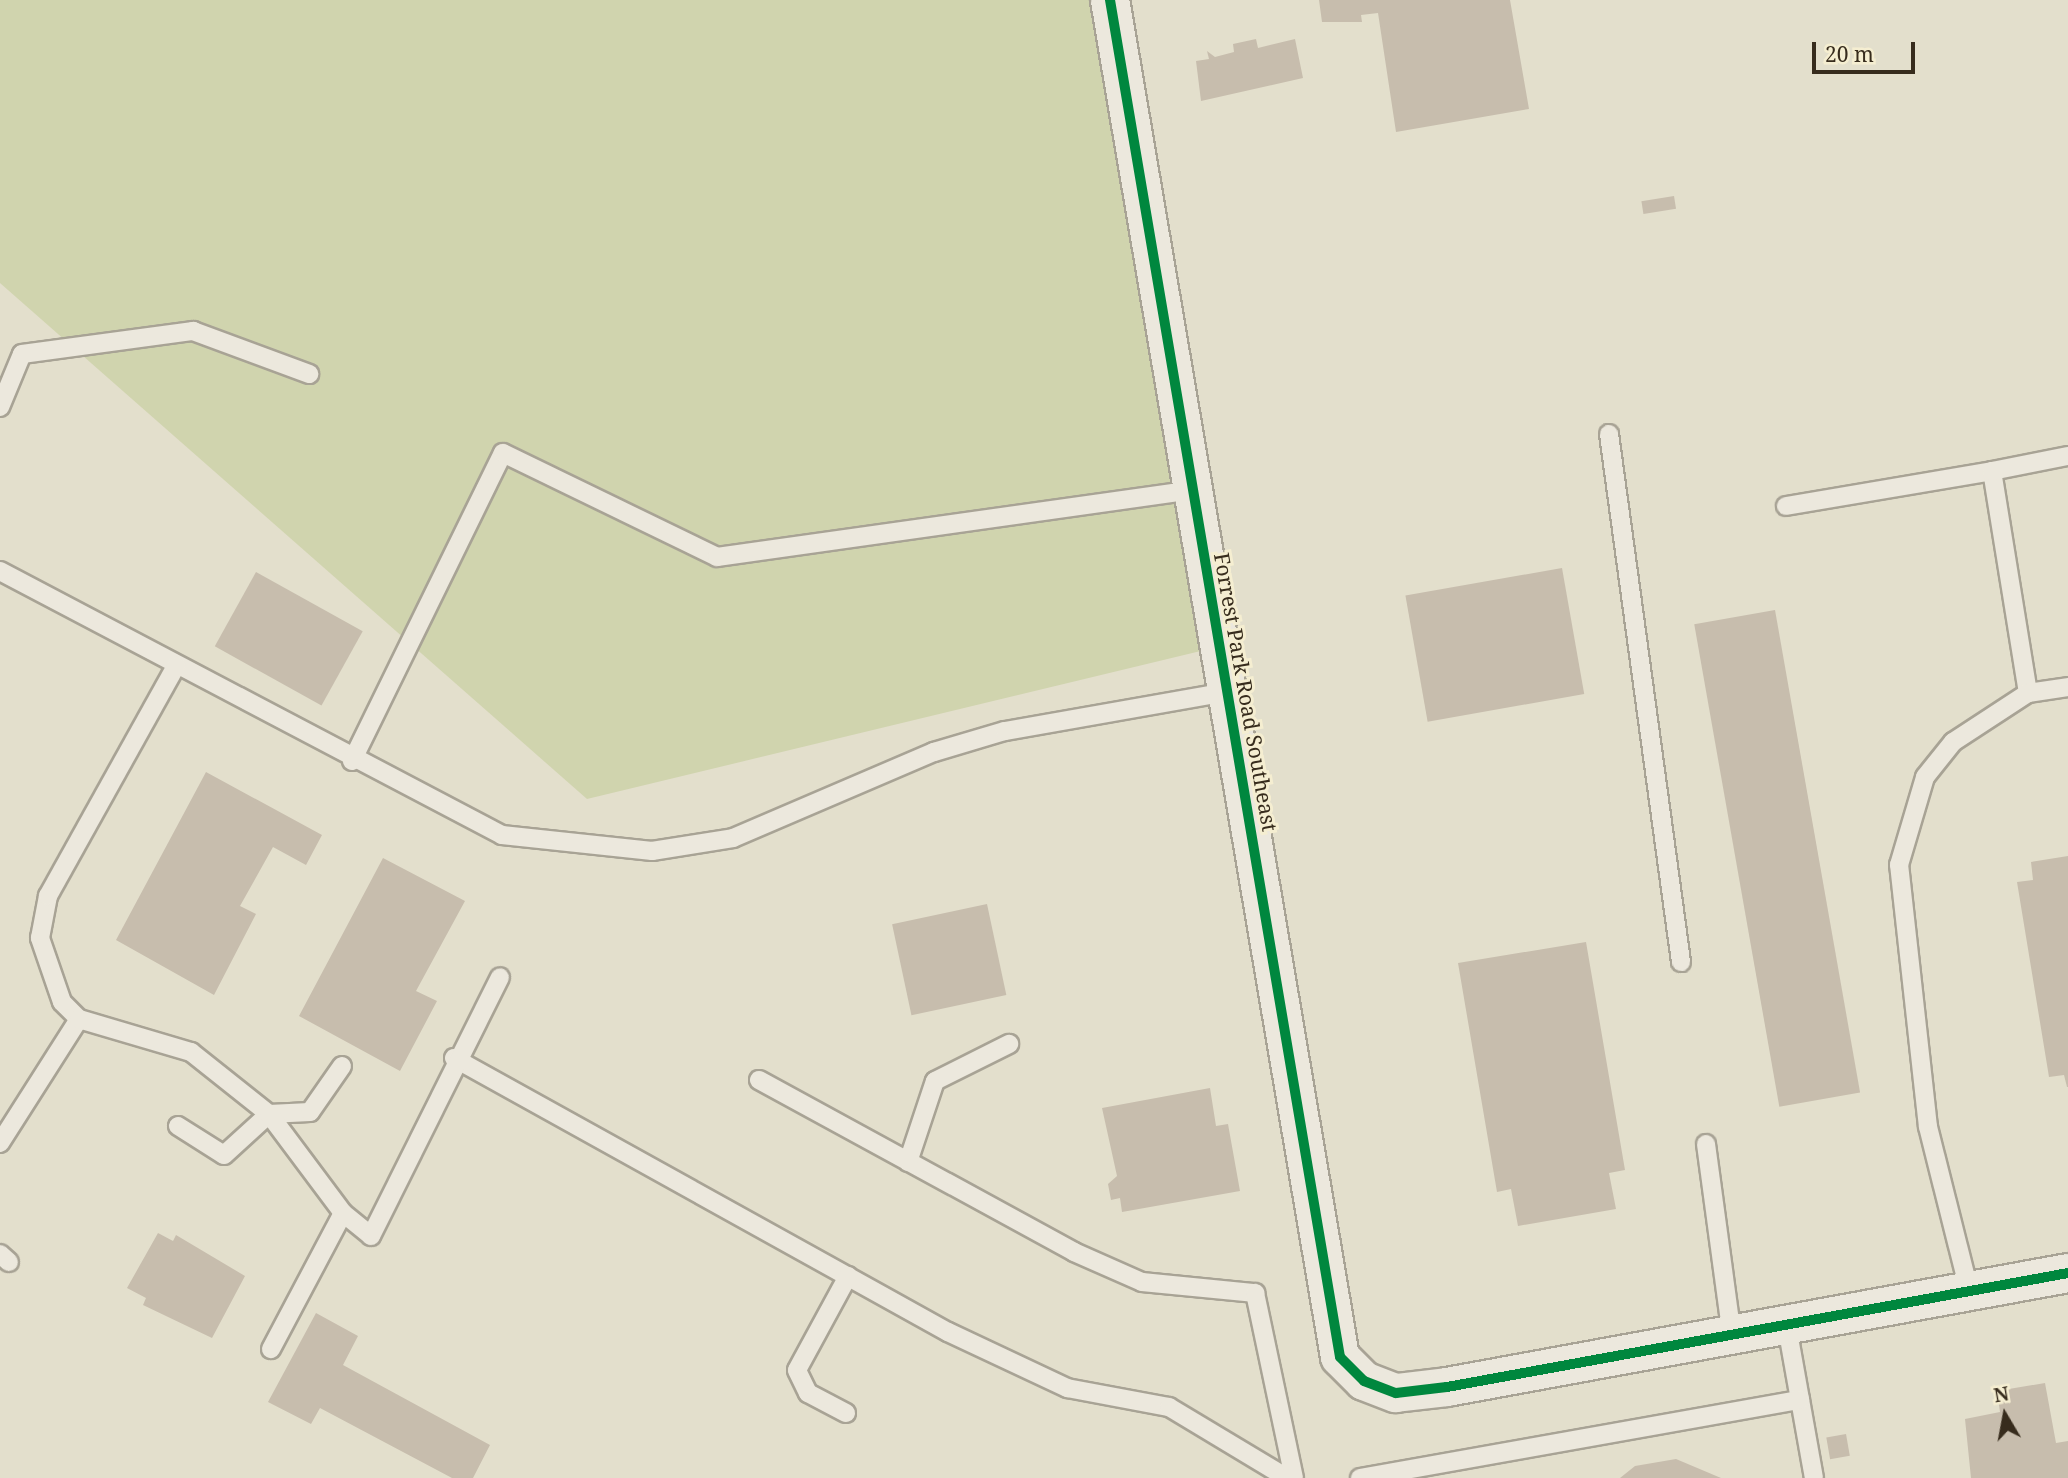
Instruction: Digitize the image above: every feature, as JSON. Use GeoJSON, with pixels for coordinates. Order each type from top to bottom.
{"type":"FeatureCollection","features":[{"type":"Feature","properties":{"kind":"street","name":"Forrest Park Road Southeast"},"geometry":{"type":"LineString","coordinates":[[1110,0],[1331,1318],[1340,1357],[1364,1381],[1396,1393],[1447,1387],[1731,1330]]}},
{"type":"Feature","properties":{"kind":"street"},"geometry":{"type":"LineString","coordinates":[[1731,1330],[2068,1273]]}},
{"type":"Feature","properties":{"kind":"lane"},"geometry":{"type":"LineString","coordinates":[[0,407],[22,354],[193,331],[309,374]]}},
{"type":"Feature","properties":{"kind":"lane"},"geometry":{"type":"LineString","coordinates":[[1609,435],[1681,962]]}},
{"type":"Feature","properties":{"kind":"lane"},"geometry":{"type":"LineString","coordinates":[[352,761],[503,453],[717,557],[1192,490]]}},
{"type":"Feature","properties":{"kind":"lane"},"geometry":{"type":"LineString","coordinates":[[1786,506],[2068,456]]}},
{"type":"Feature","properties":{"kind":"lane"},"geometry":{"type":"LineString","coordinates":[[1992,471],[2028,693]]}},
{"type":"Feature","properties":{"kind":"lane"},"geometry":{"type":"LineString","coordinates":[[0,571],[352,761],[502,835],[652,851],[733,838],[934,752],[993,735],[1226,692]]}},
{"type":"Feature","properties":{"kind":"lane"},"geometry":{"type":"LineString","coordinates":[[176,666],[48,896],[40,938],[62,1002],[79,1019],[191,1052],[269,1114],[343,1213],[371,1237],[454,1058],[500,976]]}},
{"type":"Feature","properties":{"kind":"lane"},"geometry":{"type":"LineString","coordinates":[[1969,1290],[1927,1127],[1899,865],[1925,777],[1985,716],[2028,693],[2068,687]]}},
{"type":"Feature","properties":{"kind":"lane"},"geometry":{"type":"LineString","coordinates":[[0,1143],[79,1019]]}},
{"type":"Feature","properties":{"kind":"lane"},"geometry":{"type":"LineString","coordinates":[[908,1161],[935,1081],[1009,1044]]}},
{"type":"Feature","properties":{"kind":"lane"},"geometry":{"type":"LineString","coordinates":[[454,1058],[848,1276],[1067,1388],[1169,1406],[1287,1478]]}},
{"type":"Feature","properties":{"kind":"lane"},"geometry":{"type":"LineString","coordinates":[[178,1126],[224,1155],[269,1114],[310,1112],[342,1066]]}},
{"type":"Feature","properties":{"kind":"lane"},"geometry":{"type":"LineString","coordinates":[[759,1080],[908,1161],[1142,1282],[1255,1293],[1294,1478]]}},
{"type":"Feature","properties":{"kind":"lane"},"geometry":{"type":"LineString","coordinates":[[1706,1144],[1731,1330]]}},
{"type":"Feature","properties":{"kind":"lane"},"geometry":{"type":"LineString","coordinates":[[271,1349],[343,1213]]}},
{"type":"Feature","properties":{"kind":"lane"},"geometry":{"type":"LineString","coordinates":[[846,1413],[807,1393],[797,1370],[848,1276]]}},
{"type":"Feature","properties":{"kind":"lane"},"geometry":{"type":"LineString","coordinates":[[1786,1321],[1814,1478]]}},
{"type":"Feature","properties":{"kind":"lane"},"geometry":{"type":"LineString","coordinates":[[1360,1478],[1800,1401]]}},
{"type":"Feature","properties":{"kind":"green space"},"geometry":{"type":"Polygon","coordinates":[[[0,0],[1108,0],[1209,649],[587,799],[0,283],[0,0]]]}},
{"type":"Feature","properties":{"kind":"building"},"geometry":{"type":"Polygon","coordinates":[[[1319,0],[1510,0],[1529,109],[1396,132],[1378,13],[1361,15],[1362,22],[1322,22],[1319,0]]]}},
{"type":"Feature","properties":{"kind":"building"},"geometry":{"type":"Polygon","coordinates":[[[1256,39],[1258,48],[1295,39],[1303,78],[1201,101],[1196,61],[1209,59],[1207,51],[1215,57],[1234,52],[1233,44],[1256,39]]]}},
{"type":"Feature","properties":{"kind":"building"},"geometry":{"type":"Polygon","coordinates":[[[1674,196],[1676,209],[1643,214],[1641,201],[1674,196]]]}},
{"type":"Feature","properties":{"kind":"building"},"geometry":{"type":"Polygon","coordinates":[[[1562,568],[1584,694],[1428,722],[1405,596],[1562,568]]]}},
{"type":"Feature","properties":{"kind":"building"},"geometry":{"type":"Polygon","coordinates":[[[256,572],[363,631],[321,705],[215,646],[256,572]]]}},
{"type":"Feature","properties":{"kind":"building"},"geometry":{"type":"Polygon","coordinates":[[[1775,610],[1860,1093],[1779,1107],[1694,624],[1775,610]]]}},
{"type":"Feature","properties":{"kind":"building"},"geometry":{"type":"Polygon","coordinates":[[[206,772],[322,835],[306,865],[273,847],[240,906],[256,914],[214,995],[116,940],[206,772]]]}},
{"type":"Feature","properties":{"kind":"building"},"geometry":{"type":"Polygon","coordinates":[[[2068,856],[2067,1087],[2064,1075],[2049,1077],[2017,882],[2033,880],[2031,862],[2068,856]]]}},
{"type":"Feature","properties":{"kind":"building"},"geometry":{"type":"Polygon","coordinates":[[[383,858],[465,901],[416,991],[437,1001],[400,1071],[299,1016],[383,858]]]}},
{"type":"Feature","properties":{"kind":"building"},"geometry":{"type":"Polygon","coordinates":[[[987,904],[1006,995],[911,1015],[892,924],[987,904]]]}},
{"type":"Feature","properties":{"kind":"building"},"geometry":{"type":"Polygon","coordinates":[[[1586,942],[1625,1170],[1609,1173],[1616,1209],[1518,1226],[1511,1189],[1497,1192],[1458,963],[1586,942]]]}},
{"type":"Feature","properties":{"kind":"building"},"geometry":{"type":"Polygon","coordinates":[[[1210,1088],[1216,1126],[1228,1124],[1240,1191],[1122,1212],[1120,1198],[1111,1200],[1108,1184],[1117,1176],[1102,1108],[1210,1088]]]}},
{"type":"Feature","properties":{"kind":"building"},"geometry":{"type":"Polygon","coordinates":[[[158,1233],[173,1241],[176,1235],[245,1276],[212,1338],[143,1305],[146,1298],[127,1288],[158,1233]]]}},
{"type":"Feature","properties":{"kind":"building"},"geometry":{"type":"Polygon","coordinates":[[[316,1313],[358,1336],[343,1365],[490,1445],[473,1478],[452,1478],[320,1408],[311,1424],[268,1402],[316,1313]]]}},
{"type":"Feature","properties":{"kind":"building"},"geometry":{"type":"Polygon","coordinates":[[[2045,1383],[2056,1443],[2068,1441],[2068,1478],[1971,1478],[1965,1419],[2000,1412],[1997,1391],[2045,1383]]]}},
{"type":"Feature","properties":{"kind":"building"},"geometry":{"type":"Polygon","coordinates":[[[1846,1434],[1850,1456],[1830,1459],[1826,1437],[1846,1434]]]}},
{"type":"Feature","properties":{"kind":"building"},"geometry":{"type":"Polygon","coordinates":[[[1676,1459],[1721,1478],[1620,1478],[1635,1466],[1676,1459]]]}},
{"type":"Feature","properties":{"kind":"cycle path"},"geometry":{"type":"LineString","coordinates":[[1110,0],[1340,1357],[1364,1381],[1396,1393],[1447,1387],[2068,1273]]}}]}
